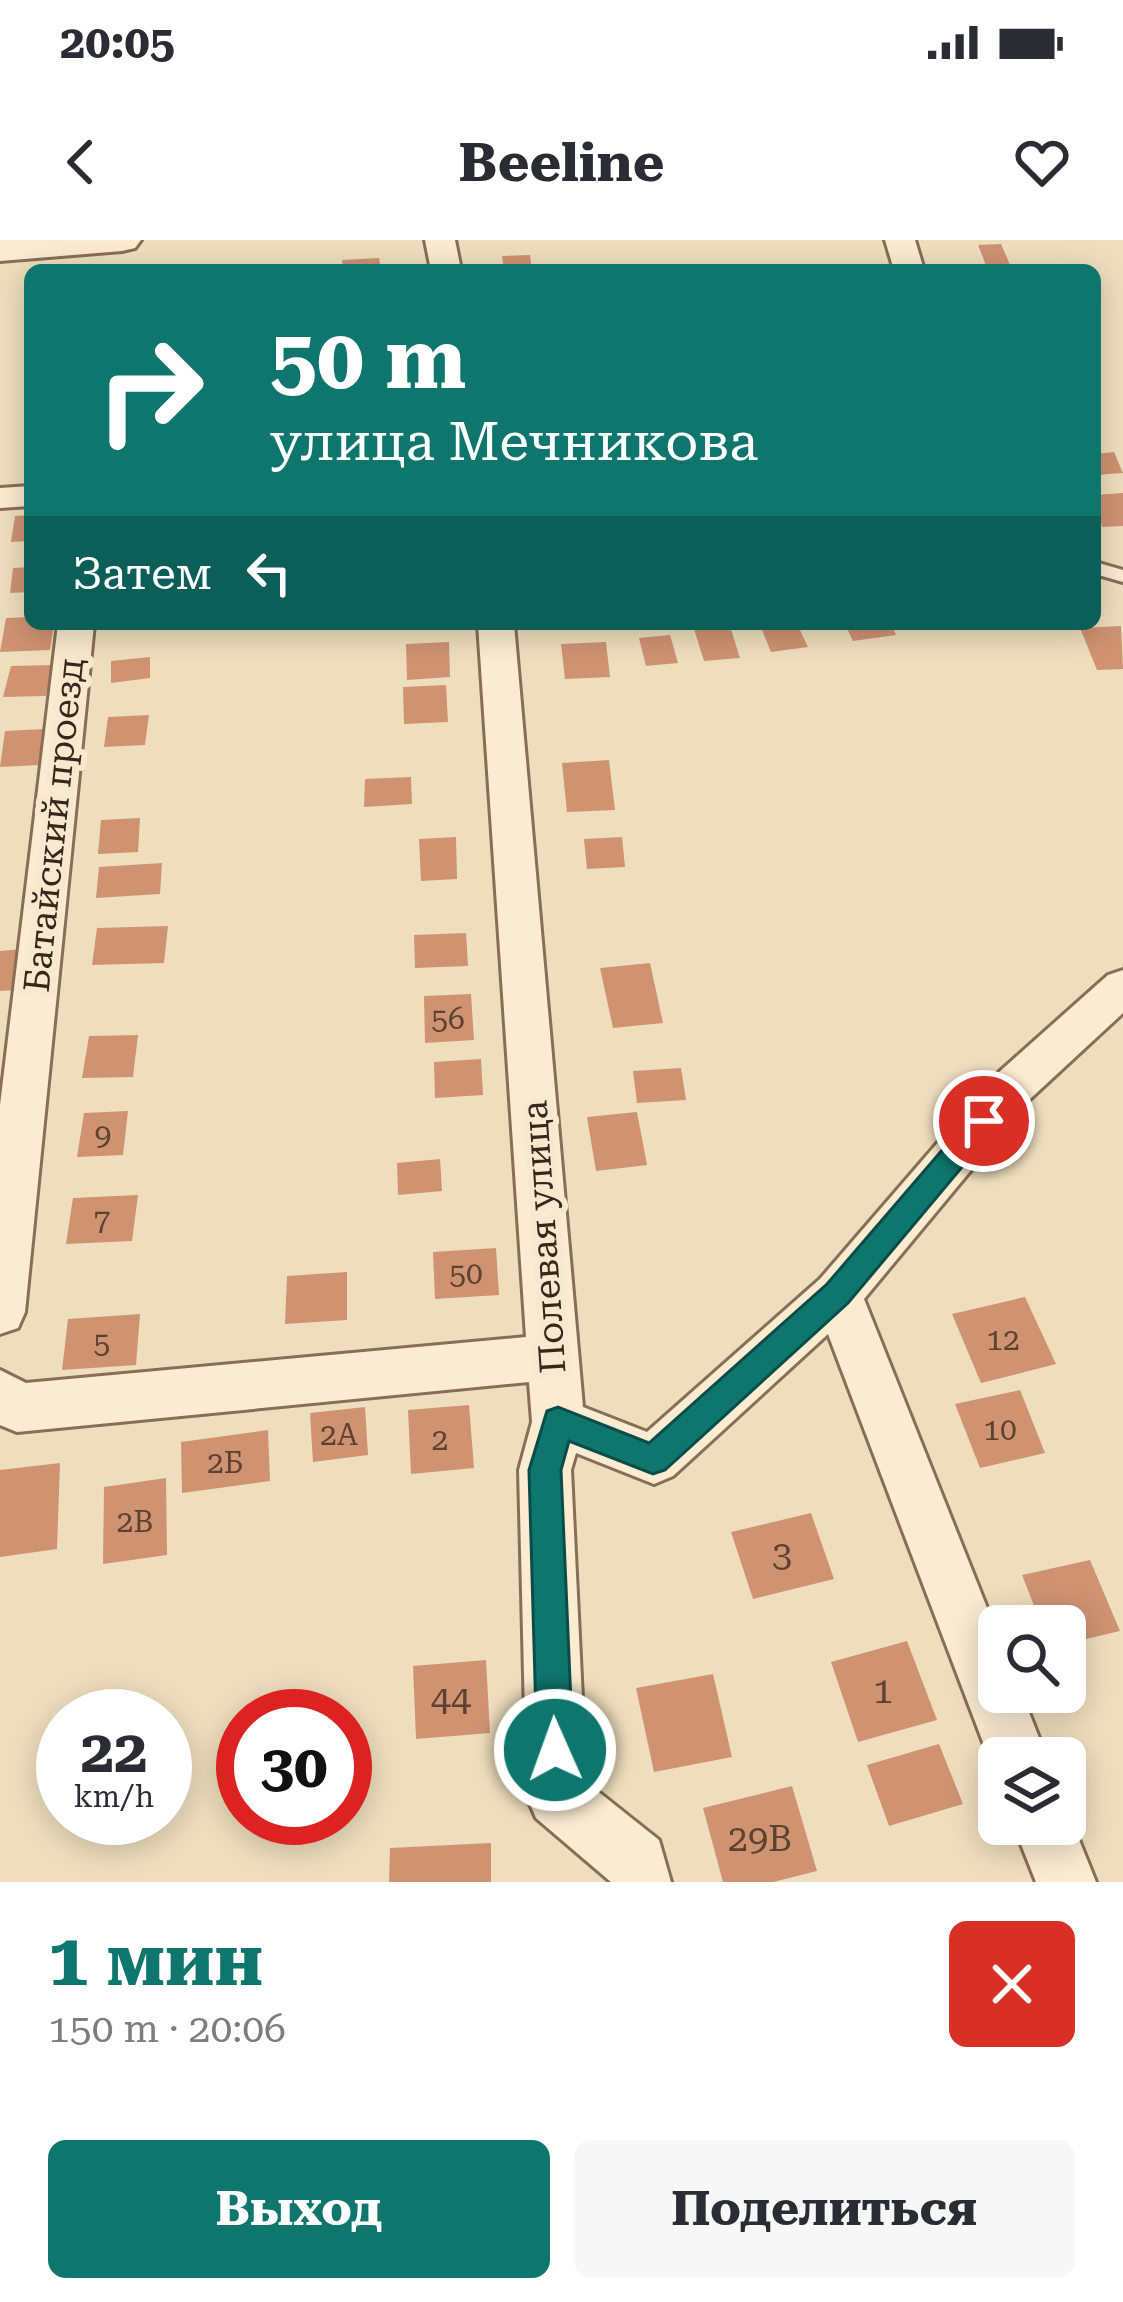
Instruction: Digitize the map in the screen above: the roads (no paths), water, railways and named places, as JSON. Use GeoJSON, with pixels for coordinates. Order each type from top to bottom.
{"type":"FeatureCollection","features":[{"type":"Feature","properties":{"kind":"street"},"geometry":{"type":"LineString","coordinates":[[0,250],[102,241]]}},
{"type":"Feature","properties":{"kind":"street","name":"Батайский проезд"},"geometry":{"type":"LineString","coordinates":[[0,1312],[75,630]]}},
{"type":"Feature","properties":{"kind":"street","name":"Полевая улица"},"geometry":{"type":"LineString","coordinates":[[496,630],[558,1422],[545,1470],[557,1797],[638,1861],[641,1882]]}},
{"type":"Feature","properties":{"kind":"street"},"geometry":{"type":"LineString","coordinates":[[558,1422],[653,1459],[837,1294],[1014,1086],[1123,987]]}},
{"type":"Feature","properties":{"kind":"street"},"geometry":{"type":"LineString","coordinates":[[837,1294],[1010,1737]]}},
{"type":"Feature","properties":{"kind":"street"},"geometry":{"type":"LineString","coordinates":[[0,1393],[17,1408],[554,1357]]}},
{"type":"Feature","properties":{"kind":"street"},"geometry":{"type":"LineString","coordinates":[[1051,1845],[1066,1882]]}}]}
